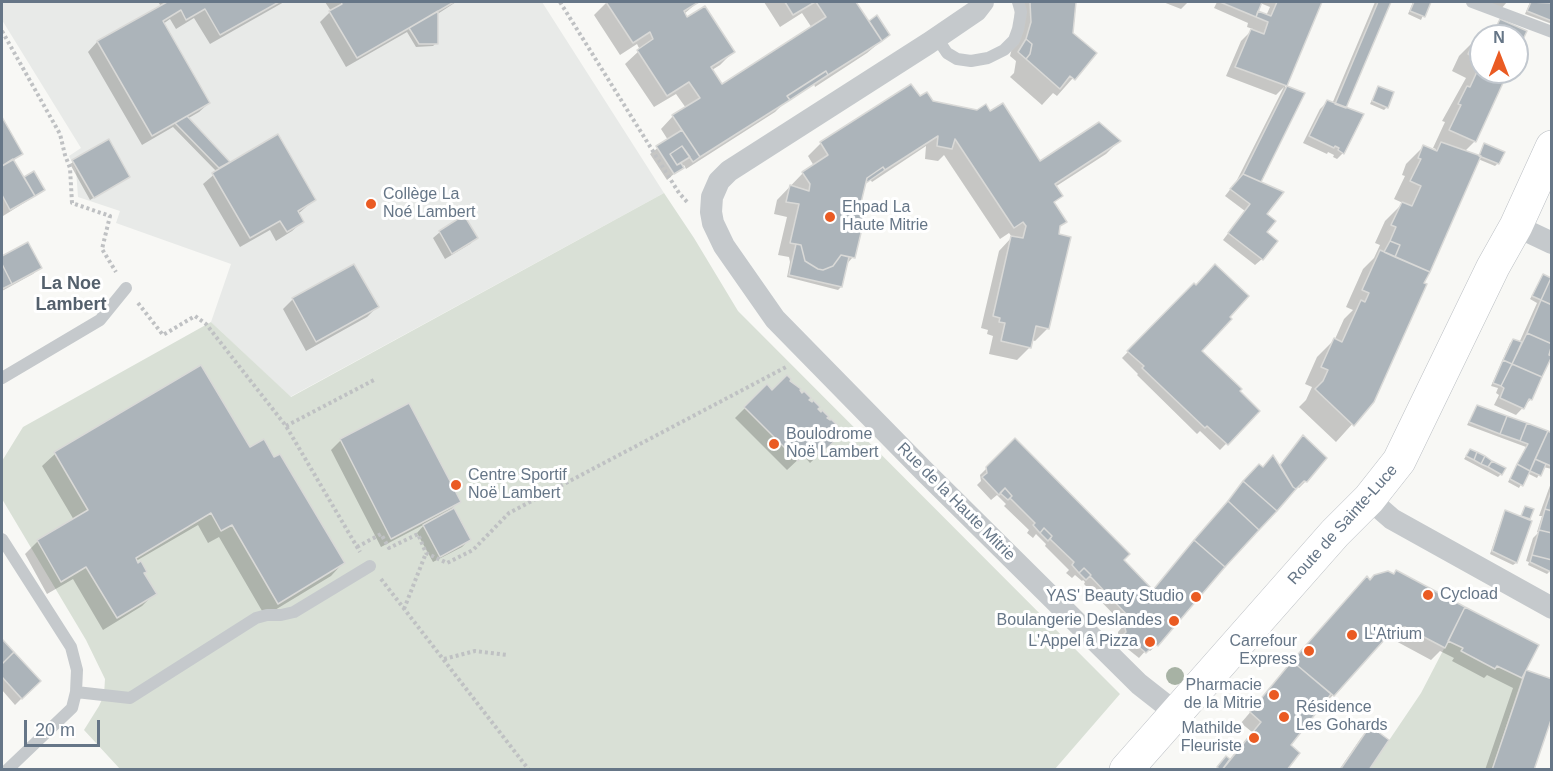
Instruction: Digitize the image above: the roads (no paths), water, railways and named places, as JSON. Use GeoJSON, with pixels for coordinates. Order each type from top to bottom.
{"type":"FeatureCollection","features":[{"type":"Feature","properties":{"kind":"street","name":"Rue de la Haute Mitrie"},"geometry":{"type":"LineString","coordinates":[[983,2],[976,11],[937,38],[736,166],[719,181],[714,189],[711,212],[713,223],[724,246],[766,308],[924,471],[1139,684],[1176,713]]}},
{"type":"Feature","properties":{"kind":"street","name":"Route de Sainte-Luce"},"geometry":{"type":"LineString","coordinates":[[1126,770],[1335,533],[1369,499],[1400,461],[1493,267],[1516,226],[1551,147]]}},
{"type":"Feature","properties":{"kind":"street"},"geometry":{"type":"LineString","coordinates":[[1516,226],[1551,243]]}},
{"type":"Feature","properties":{"kind":"street"},"geometry":{"type":"LineString","coordinates":[[1369,499],[1392,519],[1551,608]]}},
{"type":"Feature","properties":{"kind":"lane"},"geometry":{"type":"LineString","coordinates":[[937,38],[947,53],[957,59],[971,61],[988,58],[1004,50],[1014,40],[1021,12],[1018,2]]}},
{"type":"Feature","properties":{"kind":"lane"},"geometry":{"type":"LineString","coordinates":[[1472,2],[1551,32]]}},
{"type":"Feature","properties":{"kind":"lane"},"geometry":{"type":"LineString","coordinates":[[2,378],[100,320],[126,288]]}},
{"type":"Feature","properties":{"kind":"lane"},"geometry":{"type":"LineString","coordinates":[[2,539],[71,646],[77,670],[76,692],[72,708],[7,770]]}},
{"type":"Feature","properties":{"kind":"lane"},"geometry":{"type":"LineString","coordinates":[[76,692],[130,698],[256,618],[294,612],[370,566]]}},
{"type":"Feature","properties":{"kind":"place","name":"Collège La Noé Lambert"},"geometry":{"type":"Point","coordinates":[371,204]}},
{"type":"Feature","properties":{"kind":"place","name":"Ehpad La Haute Mitrie"},"geometry":{"type":"Point","coordinates":[830,217]}},
{"type":"Feature","properties":{"kind":"place","name":"Boulodrome Noë Lambert"},"geometry":{"type":"Point","coordinates":[774,444]}},
{"type":"Feature","properties":{"kind":"place","name":"Centre Sportif Noë Lambert"},"geometry":{"type":"Point","coordinates":[456,485]}},
{"type":"Feature","properties":{"kind":"place","name":"Cycload"},"geometry":{"type":"Point","coordinates":[1428,595]}},
{"type":"Feature","properties":{"kind":"place","name":"YAS' Beauty Studio"},"geometry":{"type":"Point","coordinates":[1196,597]}},
{"type":"Feature","properties":{"kind":"place","name":"Boulangerie Deslandes"},"geometry":{"type":"Point","coordinates":[1174,621]}},
{"type":"Feature","properties":{"kind":"place","name":"L'Atrium"},"geometry":{"type":"Point","coordinates":[1352,635]}},
{"type":"Feature","properties":{"kind":"place","name":"L'Appel â Pizza"},"geometry":{"type":"Point","coordinates":[1150,642]}},
{"type":"Feature","properties":{"kind":"place","name":"Carrefour Express"},"geometry":{"type":"Point","coordinates":[1309,651]}},
{"type":"Feature","properties":{"kind":"place","name":"Pharmacie de la Mitrie"},"geometry":{"type":"Point","coordinates":[1274,695]}},
{"type":"Feature","properties":{"kind":"place","name":"Résidence Les Gohards"},"geometry":{"type":"Point","coordinates":[1284,717]}},
{"type":"Feature","properties":{"kind":"place","name":"Mathilde Fleuriste"},"geometry":{"type":"Point","coordinates":[1254,738]}},
{"type":"Feature","properties":{"kind":"district","name":"La Noe Lambert"},"geometry":{"type":"Point","coordinates":[71,294]}}]}
